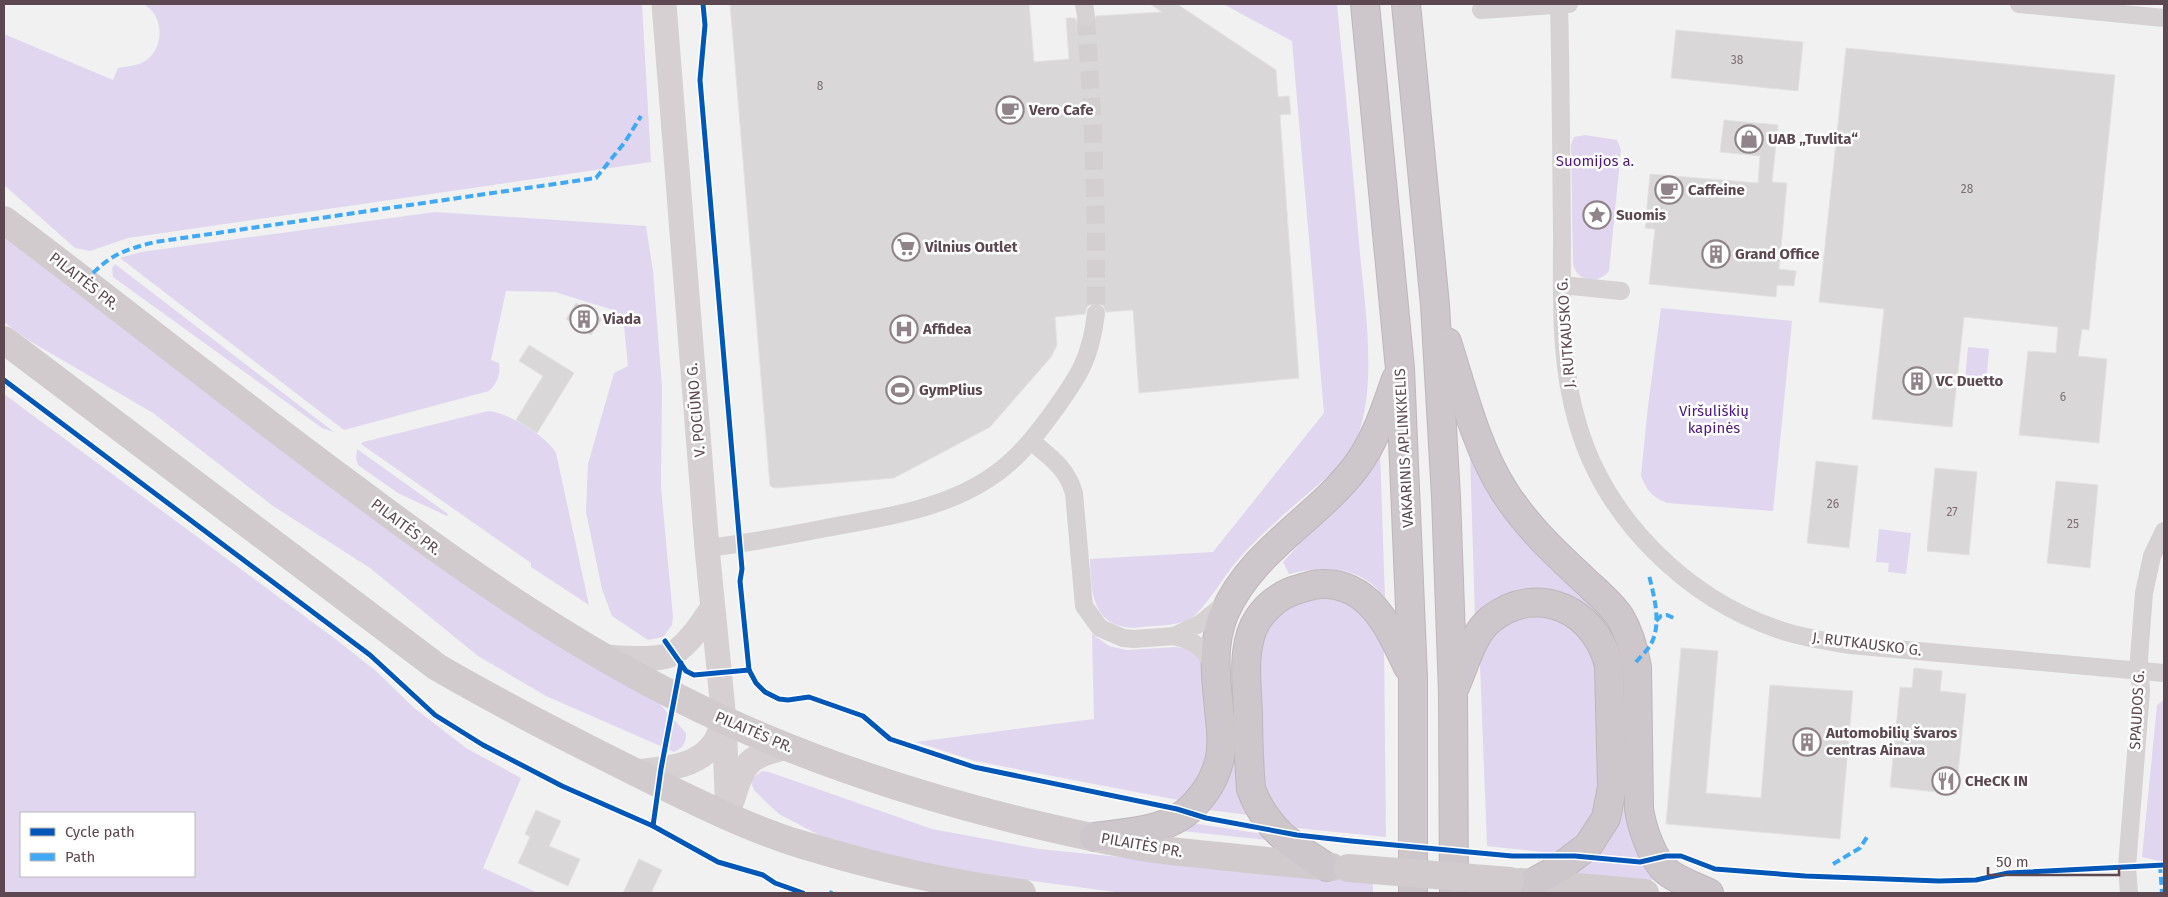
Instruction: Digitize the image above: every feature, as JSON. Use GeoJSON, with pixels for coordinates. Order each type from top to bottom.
{"type":"FeatureCollection","features":[{"type":"Feature","properties":{"kind":"highway","name":"VAKARINIS APLINKKELIS"},"geometry":{"type":"LineString","coordinates":[[1365,4],[1400,369],[1413,677],[1413,893]]}},
{"type":"Feature","properties":{"kind":"highway"},"geometry":{"type":"LineString","coordinates":[[1406,4],[1435,305],[1446,497],[1453,693],[1454,893]]}},
{"type":"Feature","properties":{"kind":"highway"},"geometry":{"type":"LineString","coordinates":[[1435,305],[1477,434],[1503,490],[1526,524],[1604,599],[1619,616],[1626,629],[1633,648],[1636,667],[1642,825],[1657,858],[1668,874],[1709,893]]}},
{"type":"Feature","properties":{"kind":"highway"},"geometry":{"type":"LineString","coordinates":[[1094,837],[1144,830],[1167,824],[1187,812],[1208,787],[1217,770],[1221,751],[1215,669],[1216,638],[1230,599],[1246,576],[1266,555],[1355,468],[1377,432],[1400,369]]}},
{"type":"Feature","properties":{"kind":"highway"},"geometry":{"type":"LineString","coordinates":[[1338,868],[1302,852],[1275,831],[1257,806],[1251,789],[1246,670],[1248,646],[1254,627],[1264,610],[1278,599],[1295,590],[1320,584],[1341,585],[1364,596],[1387,623],[1413,677]]}},
{"type":"Feature","properties":{"kind":"highway"},"geometry":{"type":"LineString","coordinates":[[1453,693],[1477,637],[1490,620],[1508,609],[1527,603],[1544,603],[1561,607],[1577,615],[1591,626],[1606,651],[1609,666],[1612,787],[1606,818],[1588,846],[1559,868],[1521,882]]}},
{"type":"Feature","properties":{"kind":"main road","name":"V. POCIŪNO G."},"geometry":{"type":"LineString","coordinates":[[664,4],[712,608],[724,720],[728,816]]}},
{"type":"Feature","properties":{"kind":"main road","name":"PILAITĖS PR."},"geometry":{"type":"LineString","coordinates":[[4,220],[297,446],[442,554],[572,639],[724,720],[787,747],[885,783],[990,815],[1034,826],[1155,849],[1338,868],[1645,893]]}},
{"type":"Feature","properties":{"kind":"main road"},"geometry":{"type":"LineString","coordinates":[[4,340],[437,667],[506,707],[728,816],[799,844],[857,860],[944,880],[1022,893]]}},
{"type":"Feature","properties":{"kind":"main road"},"geometry":{"type":"LineString","coordinates":[[605,657],[662,657],[674,653],[699,628],[712,608]]}},
{"type":"Feature","properties":{"kind":"main road"},"geometry":{"type":"LineString","coordinates":[[636,772],[682,765],[700,758],[715,742],[724,720]]}},
{"type":"Feature","properties":{"kind":"main road"},"geometry":{"type":"LineString","coordinates":[[728,816],[740,776],[748,763],[761,754],[787,747]]}},
{"type":"Feature","properties":{"kind":"street"},"geometry":{"type":"LineString","coordinates":[[1481,10],[1564,4]]}},
{"type":"Feature","properties":{"kind":"street","name":"J. RUTKAUSKO G."},"geometry":{"type":"LineString","coordinates":[[1564,4],[1562,285],[1565,362],[1578,426],[1593,464],[1601,481],[1634,529],[1682,577],[1710,597],[1767,625],[1815,639],[1850,645],[2164,674]]}},
{"type":"Feature","properties":{"kind":"street"},"geometry":{"type":"LineString","coordinates":[[2019,4],[2164,18]]}},
{"type":"Feature","properties":{"kind":"street"},"geometry":{"type":"LineString","coordinates":[[1562,285],[1622,291]]}},
{"type":"Feature","properties":{"kind":"street"},"geometry":{"type":"LineString","coordinates":[[707,548],[858,522],[935,504],[953,498],[987,480],[1005,467],[1031,442],[1085,364],[1093,339],[1096,313]]}},
{"type":"Feature","properties":{"kind":"street"},"geometry":{"type":"LineString","coordinates":[[1031,442],[1064,469],[1074,493],[1082,592],[1084,606],[1091,617],[1100,628],[1123,638],[1134,640],[1174,636],[1190,640],[1206,652],[1215,669]]}},
{"type":"Feature","properties":{"kind":"street","name":"SPAUDOS G."},"geometry":{"type":"LineString","coordinates":[[2129,893],[2127,867],[2141,691],[2139,658],[2146,576],[2152,556],[2164,531]]}},
{"type":"Feature","properties":{"kind":"street"},"geometry":{"type":"LineString","coordinates":[[1174,636],[1201,623],[1230,599]]}},
{"type":"Feature","properties":{"kind":"green space"},"geometry":{"type":"Polygon","coordinates":[[[147,4],[642,4],[651,162],[128,238],[90,251],[75,248],[4,185],[4,34],[113,80],[118,68],[146,61],[157,46],[160,31],[156,17],[146,6],[147,4]]]}},
{"type":"Feature","properties":{"kind":"green space"},"geometry":{"type":"Polygon","coordinates":[[[1223,4],[1337,4],[1367,321],[1368,369],[1364,415],[1354,444],[1335,470],[1248,549],[1195,615],[1182,622],[1171,624],[1136,628],[1125,627],[1114,624],[1105,618],[1099,610],[1095,601],[1091,580],[1090,559],[1213,552],[1324,413],[1292,41],[1223,4]]]}},
{"type":"Feature","properties":{"kind":"green space","name":"Suomijos a."},"geometry":{"type":"Polygon","coordinates":[[[1585,135],[1617,140],[1621,150],[1609,271],[1594,280],[1583,278],[1578,274],[1573,263],[1571,145],[1574,137],[1585,135]]]}},
{"type":"Feature","properties":{"kind":"green space"},"geometry":{"type":"Polygon","coordinates":[[[435,212],[646,226],[653,271],[662,387],[661,487],[673,617],[672,625],[663,637],[648,640],[612,616],[602,589],[586,512],[588,464],[614,373],[628,366],[623,316],[610,309],[555,292],[506,291],[491,360],[499,363],[499,374],[489,391],[344,430],[120,258],[141,252],[435,212]]]}},
{"type":"Feature","properties":{"kind":"green space"},"geometry":{"type":"Polygon","coordinates":[[[4,237],[195,383],[657,701],[686,733],[683,745],[674,752],[546,696],[478,656],[370,568],[273,506],[153,413],[28,340],[4,322],[4,237]]]}},
{"type":"Feature","properties":{"kind":"green space"},"geometry":{"type":"Polygon","coordinates":[[[115,264],[334,432],[322,428],[113,277],[112,268],[115,264]]]}},
{"type":"Feature","properties":{"kind":"green space","name":"Viršuliškių kapinės"},"geometry":{"type":"Polygon","coordinates":[[[1661,308],[1792,321],[1773,511],[1667,503],[1654,496],[1645,486],[1641,476],[1661,308]]]}},
{"type":"Feature","properties":{"kind":"green space"},"geometry":{"type":"Polygon","coordinates":[[[1968,347],[1989,349],[1986,383],[1965,381],[1968,347]]]}},
{"type":"Feature","properties":{"kind":"green space"},"geometry":{"type":"Polygon","coordinates":[[[4,394],[334,638],[376,671],[413,707],[466,748],[521,778],[483,868],[538,893],[4,893],[4,394]]]}},
{"type":"Feature","properties":{"kind":"green space"},"geometry":{"type":"Polygon","coordinates":[[[488,411],[496,412],[526,426],[544,439],[556,453],[589,605],[531,567],[531,563],[361,444],[488,411]]]}},
{"type":"Feature","properties":{"kind":"green space"},"geometry":{"type":"Polygon","coordinates":[[[357,449],[448,514],[447,516],[398,493],[358,465],[356,458],[357,449]]]}},
{"type":"Feature","properties":{"kind":"green space"},"geometry":{"type":"Polygon","coordinates":[[[1380,450],[1385,599],[1374,586],[1363,578],[1343,571],[1321,569],[1289,574],[1283,562],[1358,480],[1380,450]]]}},
{"type":"Feature","properties":{"kind":"green space"},"geometry":{"type":"Polygon","coordinates":[[[1470,454],[1606,617],[1622,650],[1658,878],[1653,880],[1574,874],[1590,860],[1620,661],[1617,647],[1606,625],[1595,612],[1582,602],[1551,590],[1519,590],[1503,595],[1475,617],[1470,454]]]}},
{"type":"Feature","properties":{"kind":"green space"},"geometry":{"type":"Polygon","coordinates":[[[1879,529],[1911,533],[1906,574],[1888,572],[1889,563],[1876,562],[1879,529]]]}},
{"type":"Feature","properties":{"kind":"green space"},"geometry":{"type":"Polygon","coordinates":[[[1337,594],[1372,617],[1384,649],[1386,837],[1286,827],[1274,812],[1262,779],[1258,662],[1261,641],[1269,622],[1296,600],[1337,594]]]}},
{"type":"Feature","properties":{"kind":"green space"},"geometry":{"type":"Polygon","coordinates":[[[1548,612],[1581,631],[1598,665],[1602,788],[1598,813],[1584,836],[1562,854],[1487,846],[1480,665],[1484,645],[1509,619],[1548,612]]]}},
{"type":"Feature","properties":{"kind":"green space"},"geometry":{"type":"Polygon","coordinates":[[[1092,634],[1109,646],[1126,650],[1176,647],[1191,650],[1202,662],[1209,745],[1206,766],[1183,801],[975,761],[916,742],[1094,719],[1092,634]]]}},
{"type":"Feature","properties":{"kind":"green space"},"geometry":{"type":"Polygon","coordinates":[[[2164,700],[2164,862],[2142,857],[2157,705],[2164,700]]]}},
{"type":"Feature","properties":{"kind":"green space"},"geometry":{"type":"Polygon","coordinates":[[[1237,739],[1249,815],[1208,810],[1237,739]]]}},
{"type":"Feature","properties":{"kind":"green space"},"geometry":{"type":"Polygon","coordinates":[[[762,771],[932,829],[1039,849],[1373,882],[1373,893],[1123,893],[957,871],[867,851],[819,835],[779,814],[754,790],[751,782],[762,771]]]}},
{"type":"Feature","properties":{"kind":"green space"},"geometry":{"type":"Polygon","coordinates":[[[1192,823],[1262,834],[1267,840],[1182,831],[1192,823]]]}},
{"type":"Feature","properties":{"kind":"building","name":"Vilnius Outlet"},"geometry":{"type":"Polygon","coordinates":[[[730,4],[1029,4],[1034,62],[1069,59],[1066,18],[1075,18],[1078,24],[1087,28],[1093,25],[1096,16],[1162,12],[1150,4],[1177,4],[1276,70],[1278,97],[1289,96],[1291,114],[1280,115],[1299,378],[1139,393],[1133,310],[1106,312],[1102,304],[1092,303],[1087,307],[1085,314],[1055,317],[1057,345],[1051,357],[990,427],[894,478],[775,488],[770,486],[730,4]]]}},
{"type":"Feature","properties":{"kind":"building"},"geometry":{"type":"Polygon","coordinates":[[[1676,30],[1803,42],[1798,91],[1671,78],[1676,30]]]}},
{"type":"Feature","properties":{"kind":"building"},"geometry":{"type":"Polygon","coordinates":[[[1846,48],[2115,75],[2089,330],[2082,329],[2078,356],[2107,359],[2099,443],[2019,435],[2028,351],[2056,353],[2058,327],[1964,317],[1952,427],[1872,419],[1884,309],[1819,302],[1846,48]]]}},
{"type":"Feature","properties":{"kind":"building","name":"Grand Office"},"geometry":{"type":"Polygon","coordinates":[[[1724,120],[1778,125],[1772,182],[1787,183],[1779,269],[1796,271],[1794,286],[1777,285],[1776,297],[1649,284],[1655,229],[1645,228],[1650,174],[1758,183],[1760,156],[1720,152],[1724,120]]]}},
{"type":"Feature","properties":{"kind":"building","name":"Viada"},"geometry":{"type":"Polygon","coordinates":[[[576,303],[602,319],[591,335],[566,319],[576,303]]]}},
{"type":"Feature","properties":{"kind":"building"},"geometry":{"type":"Polygon","coordinates":[[[529,345],[574,373],[537,433],[516,420],[543,376],[519,361],[529,345]]]}},
{"type":"Feature","properties":{"kind":"building"},"geometry":{"type":"Polygon","coordinates":[[[1816,461],[1858,466],[1849,548],[1807,543],[1816,461]]]}},
{"type":"Feature","properties":{"kind":"building"},"geometry":{"type":"Polygon","coordinates":[[[1935,468],[1977,472],[1969,555],[1927,551],[1935,468]]]}},
{"type":"Feature","properties":{"kind":"building"},"geometry":{"type":"Polygon","coordinates":[[[2056,481],[2098,485],[2090,568],[2047,563],[2056,481]]]}},
{"type":"Feature","properties":{"kind":"building","name":"Automobilių švaros centras Ainava"},"geometry":{"type":"Polygon","coordinates":[[[1681,648],[1718,651],[1706,793],[1761,798],[1770,685],[1853,691],[1840,839],[1666,824],[1681,648]]]}},
{"type":"Feature","properties":{"kind":"building"},"geometry":{"type":"Polygon","coordinates":[[[1914,668],[1942,671],[1940,691],[1966,694],[1956,794],[1890,787],[1900,687],[1912,688],[1914,668]]]}},
{"type":"Feature","properties":{"kind":"building"},"geometry":{"type":"Polygon","coordinates":[[[536,810],[561,821],[549,846],[580,859],[568,886],[518,863],[530,837],[525,834],[536,810]]]}},
{"type":"Feature","properties":{"kind":"building"},"geometry":{"type":"Polygon","coordinates":[[[639,859],[662,870],[651,893],[623,893],[639,859]]]}},
{"type":"Feature","properties":{"kind":"tunnel"},"geometry":{"type":"LineString","coordinates":[[1086,17],[1093,131],[1096,313]]}},
{"type":"Feature","properties":{"kind":"marked path"},"geometry":{"type":"LineString","coordinates":[[85,282],[101,266],[116,255],[155,242],[596,178],[625,142],[641,116]]}},
{"type":"Feature","properties":{"kind":"marked path"},"geometry":{"type":"LineString","coordinates":[[1636,662],[1651,644],[1656,627],[1656,610],[1649,575]]}},
{"type":"Feature","properties":{"kind":"marked path"},"geometry":{"type":"LineString","coordinates":[[1656,621],[1661,616],[1667,615],[1676,619]]}},
{"type":"Feature","properties":{"kind":"marked path"},"geometry":{"type":"LineString","coordinates":[[1833,864],[1860,848],[1869,834]]}},
{"type":"Feature","properties":{"kind":"marked path"},"geometry":{"type":"LineString","coordinates":[[2160,865],[2162,893]]}},
{"type":"Feature","properties":{"kind":"cycle path"},"geometry":{"type":"LineString","coordinates":[[703,4],[705,25],[700,80],[742,569],[740,581],[749,670]]}},
{"type":"Feature","properties":{"kind":"cycle path"},"geometry":{"type":"LineString","coordinates":[[4,380],[370,655],[435,715],[483,745],[562,786],[653,826],[718,862],[763,875],[775,883],[803,893]]}},
{"type":"Feature","properties":{"kind":"cycle path"},"geometry":{"type":"LineString","coordinates":[[665,641],[686,671],[694,675],[749,670],[756,683],[765,692],[779,699],[788,700],[809,697],[863,716],[890,739],[974,767],[1177,809],[1206,818],[1297,835],[1512,856],[1575,856],[1640,862],[1666,856],[1681,856],[1715,869],[1805,876],[1939,881],[1976,880],[2008,873],[2164,865]]}},
{"type":"Feature","properties":{"kind":"cycle path"},"geometry":{"type":"LineString","coordinates":[[653,826],[661,769],[681,663]]}},
{"type":"Feature","properties":{"kind":"place","name":"Vero Cafe"},"geometry":{"type":"Point","coordinates":[1010,110]}},
{"type":"Feature","properties":{"kind":"place","name":"UAB „Tuvlita“"},"geometry":{"type":"Point","coordinates":[1749,139]}},
{"type":"Feature","properties":{"kind":"place","name":"Caffeine"},"geometry":{"type":"Point","coordinates":[1669,190]}},
{"type":"Feature","properties":{"kind":"place","name":"Suomis"},"geometry":{"type":"Point","coordinates":[1597,215]}},
{"type":"Feature","properties":{"kind":"place","name":"Vilnius Outlet"},"geometry":{"type":"Point","coordinates":[906,247]}},
{"type":"Feature","properties":{"kind":"place","name":"Grand Office"},"geometry":{"type":"Point","coordinates":[1716,254]}},
{"type":"Feature","properties":{"kind":"place","name":"Viada"},"geometry":{"type":"Point","coordinates":[584,319]}},
{"type":"Feature","properties":{"kind":"place","name":"Affidea"},"geometry":{"type":"Point","coordinates":[904,329]}},
{"type":"Feature","properties":{"kind":"place","name":"VC Duetto"},"geometry":{"type":"Point","coordinates":[1917,381]}},
{"type":"Feature","properties":{"kind":"place","name":"GymPlius"},"geometry":{"type":"Point","coordinates":[900,390]}},
{"type":"Feature","properties":{"kind":"place","name":"Automobilių švaros centras Ainava"},"geometry":{"type":"Point","coordinates":[1807,742]}},
{"type":"Feature","properties":{"kind":"place","name":"CHeCK IN"},"geometry":{"type":"Point","coordinates":[1946,781]}}]}
